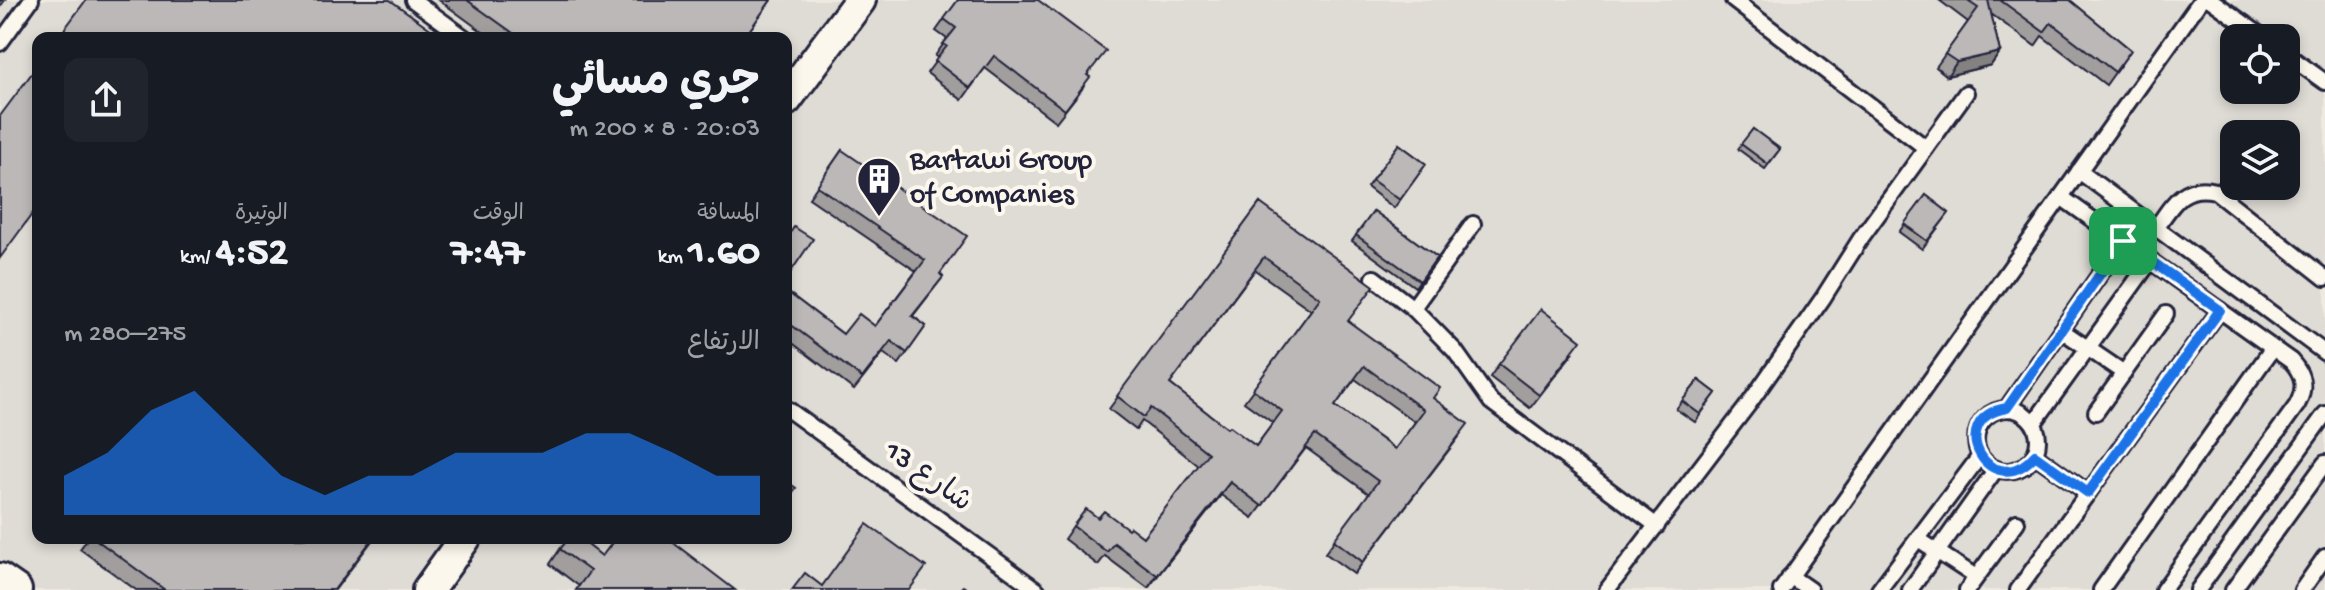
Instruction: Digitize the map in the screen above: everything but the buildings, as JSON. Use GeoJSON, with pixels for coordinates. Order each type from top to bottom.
{"type":"FeatureCollection","features":[{"type":"Feature","properties":{"kind":"street"},"geometry":{"type":"LineString","coordinates":[[792,92],[860,0]]}},
{"type":"Feature","properties":{"kind":"street"},"geometry":{"type":"LineString","coordinates":[[428,590],[461,544]]}},
{"type":"Feature","properties":{"kind":"street"},"geometry":{"type":"LineString","coordinates":[[0,579],[16,590]]}},
{"type":"Feature","properties":{"kind":"lane"},"geometry":{"type":"LineString","coordinates":[[0,43],[31,0]]}},
{"type":"Feature","properties":{"kind":"lane"},"geometry":{"type":"LineString","coordinates":[[413,0],[457,32]]}},
{"type":"Feature","properties":{"kind":"lane"},"geometry":{"type":"LineString","coordinates":[[1733,0],[1926,148]]}},
{"type":"Feature","properties":{"kind":"lane"},"geometry":{"type":"LineString","coordinates":[[1781,590],[2201,0]]}},
{"type":"Feature","properties":{"kind":"lane"},"geometry":{"type":"LineString","coordinates":[[2211,0],[2244,24]]}},
{"type":"Feature","properties":{"kind":"lane"},"geometry":{"type":"LineString","coordinates":[[2300,64],[2325,82]]}},
{"type":"Feature","properties":{"kind":"lane"},"geometry":{"type":"LineString","coordinates":[[1607,590],[1783,357],[1861,238],[1966,93]]}},
{"type":"Feature","properties":{"kind":"lane"},"geometry":{"type":"LineString","coordinates":[[2079,171],[2325,353]]}},
{"type":"Feature","properties":{"kind":"lane"},"geometry":{"type":"LineString","coordinates":[[2156,228],[2181,195],[2195,189],[2215,191],[2325,278]]}},
{"type":"Feature","properties":{"kind":"lane"},"geometry":{"type":"LineString","coordinates":[[2061,197],[2298,368],[2302,377],[2302,396],[2163,590]]}},
{"type":"Feature","properties":{"kind":"lane"},"geometry":{"type":"LineString","coordinates":[[1413,308],[1473,224]]}},
{"type":"Feature","properties":{"kind":"lane"},"geometry":{"type":"LineString","coordinates":[[2007,408],[2123,241]]}},
{"type":"Feature","properties":{"kind":"lane"},"geometry":{"type":"LineString","coordinates":[[2034,423],[2151,260]]}},
{"type":"Feature","properties":{"kind":"lane"},"geometry":{"type":"LineString","coordinates":[[1374,278],[1413,308],[1463,360],[1491,402],[1657,526]]}},
{"type":"Feature","properties":{"kind":"lane"},"geometry":{"type":"LineString","coordinates":[[2018,590],[2220,310]]}},
{"type":"Feature","properties":{"kind":"lane"},"geometry":{"type":"LineString","coordinates":[[2096,412],[2166,314]]}},
{"type":"Feature","properties":{"kind":"lane"},"geometry":{"type":"LineString","coordinates":[[2061,330],[2124,373]]}},
{"type":"Feature","properties":{"kind":"lane"},"geometry":{"type":"LineString","coordinates":[[2101,590],[2272,349]]}},
{"type":"Feature","properties":{"kind":"lane"},"geometry":{"type":"LineString","coordinates":[[1996,410],[2018,410],[2034,423],[2038,434],[2035,455],[2018,470],[1996,469],[1980,456],[1975,435],[1979,424],[1996,410]]}},
{"type":"Feature","properties":{"kind":"lane","name":"شارع 13"},"geometry":{"type":"LineString","coordinates":[[792,412],[1037,590]]}},
{"type":"Feature","properties":{"kind":"lane"},"geometry":{"type":"LineString","coordinates":[[2198,590],[2325,414]]}},
{"type":"Feature","properties":{"kind":"lane"},"geometry":{"type":"LineString","coordinates":[[2035,455],[2088,493]]}},
{"type":"Feature","properties":{"kind":"lane"},"geometry":{"type":"LineString","coordinates":[[1879,590],[1980,456]]}},
{"type":"Feature","properties":{"kind":"lane"},"geometry":{"type":"LineString","coordinates":[[2233,590],[2325,463]]}},
{"type":"Feature","properties":{"kind":"lane"},"geometry":{"type":"LineString","coordinates":[[1910,590],[1996,469]]}},
{"type":"Feature","properties":{"kind":"lane"},"geometry":{"type":"LineString","coordinates":[[1967,590],[2017,522]]}},
{"type":"Feature","properties":{"kind":"lane"},"geometry":{"type":"LineString","coordinates":[[1918,539],[1976,577]]}},
{"type":"Feature","properties":{"kind":"lane"},"geometry":{"type":"LineString","coordinates":[[2302,590],[2325,557]]}},
{"type":"Feature","properties":{"kind":"lane"},"geometry":{"type":"LineString","coordinates":[[1790,576],[1810,590]]}},
{"type":"Feature","properties":{"kind":"shaded area"},"geometry":{"type":"Polygon","coordinates":[[[0,0],[2325,0],[2325,590],[0,590],[0,0]]]}},
{"type":"Feature","properties":{"kind":"place","name":"Bartawi Group of Companies"},"geometry":{"type":"Point","coordinates":[879,218]}},
{"type":"Feature","properties":{"kind":"route"},"geometry":{"type":"LineString","coordinates":[[2123,241],[2220,310],[2088,493],[2035,455],[2018,470],[2007,471],[1990,466],[1984,462],[1976,446],[1975,435],[1979,424],[1996,410],[2007,408],[2123,241]]}}]}
